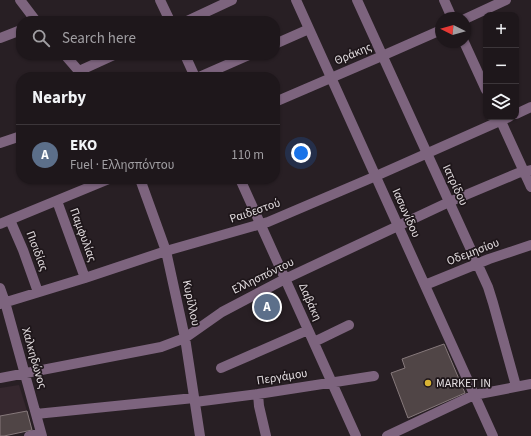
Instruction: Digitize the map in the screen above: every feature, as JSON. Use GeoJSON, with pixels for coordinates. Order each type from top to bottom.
{"type":"FeatureCollection","features":[{"type":"Feature","properties":{"kind":"street"},"geometry":{"type":"LineString","coordinates":[[20,0],[32,16]]}},
{"type":"Feature","properties":{"kind":"street"},"geometry":{"type":"LineString","coordinates":[[160,0],[168,16]]}},
{"type":"Feature","properties":{"kind":"street"},"geometry":{"type":"LineString","coordinates":[[198,16],[232,0]]}},
{"type":"Feature","properties":{"kind":"street","name":"Ιασωνίδου"},"geometry":{"type":"LineString","coordinates":[[296,0],[493,436]]}},
{"type":"Feature","properties":{"kind":"street","name":"Ιατρίδου"},"geometry":{"type":"LineString","coordinates":[[357,0],[426,154],[478,263],[493,303],[516,386]]}},
{"type":"Feature","properties":{"kind":"street"},"geometry":{"type":"LineString","coordinates":[[444,0],[449,12]]}},
{"type":"Feature","properties":{"kind":"street"},"geometry":{"type":"LineString","coordinates":[[471,16],[506,0]]}},
{"type":"Feature","properties":{"kind":"street"},"geometry":{"type":"LineString","coordinates":[[280,42],[309,29]]}},
{"type":"Feature","properties":{"kind":"street"},"geometry":{"type":"LineString","coordinates":[[0,38],[16,32]]}},
{"type":"Feature","properties":{"kind":"street","name":"Θράκης"},"geometry":{"type":"LineString","coordinates":[[280,100],[435,33]]}},
{"type":"Feature","properties":{"kind":"street"},"geometry":{"type":"LineString","coordinates":[[467,48],[483,84]]}},
{"type":"Feature","properties":{"kind":"street"},"geometry":{"type":"LineString","coordinates":[[69,60],[79,72]]}},
{"type":"Feature","properties":{"kind":"street"},"geometry":{"type":"LineString","coordinates":[[84,72],[105,60]]}},
{"type":"Feature","properties":{"kind":"street"},"geometry":{"type":"LineString","coordinates":[[187,60],[193,72]]}},
{"type":"Feature","properties":{"kind":"street"},"geometry":{"type":"LineString","coordinates":[[210,72],[238,60]]}},
{"type":"Feature","properties":{"kind":"street"},"geometry":{"type":"LineString","coordinates":[[519,113],[531,107]]}},
{"type":"Feature","properties":{"kind":"street","name":"Ραιδεστού"},"geometry":{"type":"LineString","coordinates":[[2,303],[166,251],[268,222],[426,154],[498,120]]}},
{"type":"Feature","properties":{"kind":"street"},"geometry":{"type":"LineString","coordinates":[[503,120],[527,170],[531,187]]}},
{"type":"Feature","properties":{"kind":"street"},"geometry":{"type":"LineString","coordinates":[[0,144],[16,138]]}},
{"type":"Feature","properties":{"kind":"street","name":"Ελλησπόντου"},"geometry":{"type":"LineString","coordinates":[[0,378],[161,347],[185,338],[222,312],[285,279],[449,202],[527,170]]}},
{"type":"Feature","properties":{"kind":"street"},"geometry":{"type":"LineString","coordinates":[[0,224],[97,184]]}},
{"type":"Feature","properties":{"kind":"street","name":"Κυρίλλου"},"geometry":{"type":"LineString","coordinates":[[142,184],[166,251],[185,338],[200,436]]}},
{"type":"Feature","properties":{"kind":"street","name":"Δαβάκη"},"geometry":{"type":"LineString","coordinates":[[242,184],[356,436]]}},
{"type":"Feature","properties":{"kind":"street","name":"Παμφυλίας"},"geometry":{"type":"LineString","coordinates":[[57,201],[84,278]]}},
{"type":"Feature","properties":{"kind":"street","name":"Πισιδίας"},"geometry":{"type":"LineString","coordinates":[[10,220],[23,250],[38,292]]}},
{"type":"Feature","properties":{"kind":"street","name":"Οδεμησίου"},"geometry":{"type":"LineString","coordinates":[[424,285],[478,263],[531,245]]}},
{"type":"Feature","properties":{"kind":"street","name":"Χαλκηδώνος"},"geometry":{"type":"LineString","coordinates":[[0,288],[2,303],[25,373],[42,435]]}},
{"type":"Feature","properties":{"kind":"street"},"geometry":{"type":"LineString","coordinates":[[314,342],[349,325]]}},
{"type":"Feature","properties":{"kind":"street"},"geometry":{"type":"LineString","coordinates":[[221,368],[308,330]]}},
{"type":"Feature","properties":{"kind":"street","name":"Περγάμου"},"geometry":{"type":"LineString","coordinates":[[36,414],[258,394],[374,376]]}},
{"type":"Feature","properties":{"kind":"street"},"geometry":{"type":"LineString","coordinates":[[387,436],[474,396],[531,384]]}},
{"type":"Feature","properties":{"kind":"street"},"geometry":{"type":"LineString","coordinates":[[258,394],[259,406],[266,436]]}},
{"type":"Feature","properties":{"kind":"street"},"geometry":{"type":"LineString","coordinates":[[29,436],[42,435]]}},
{"type":"Feature","properties":{"kind":"shaded area"},"geometry":{"type":"Polygon","coordinates":[[[19,385],[32,430],[0,436],[0,388],[19,385]]]}},
{"type":"Feature","properties":{"kind":"building","name":"MARKET IN"},"geometry":{"type":"Polygon","coordinates":[[[444,344],[465,393],[408,418],[391,373],[405,368],[402,359],[444,344]]]}},
{"type":"Feature","properties":{"kind":"building"},"geometry":{"type":"Polygon","coordinates":[[[27,411],[32,430],[0,436],[0,416],[27,411]]]}},
{"type":"Feature","properties":{"kind":"place","name":"ΕΚΟ"},"geometry":{"type":"Point","coordinates":[267,307]}},
{"type":"Feature","properties":{"kind":"place","name":"MARKET IN"},"geometry":{"type":"Point","coordinates":[428,383]}}]}
